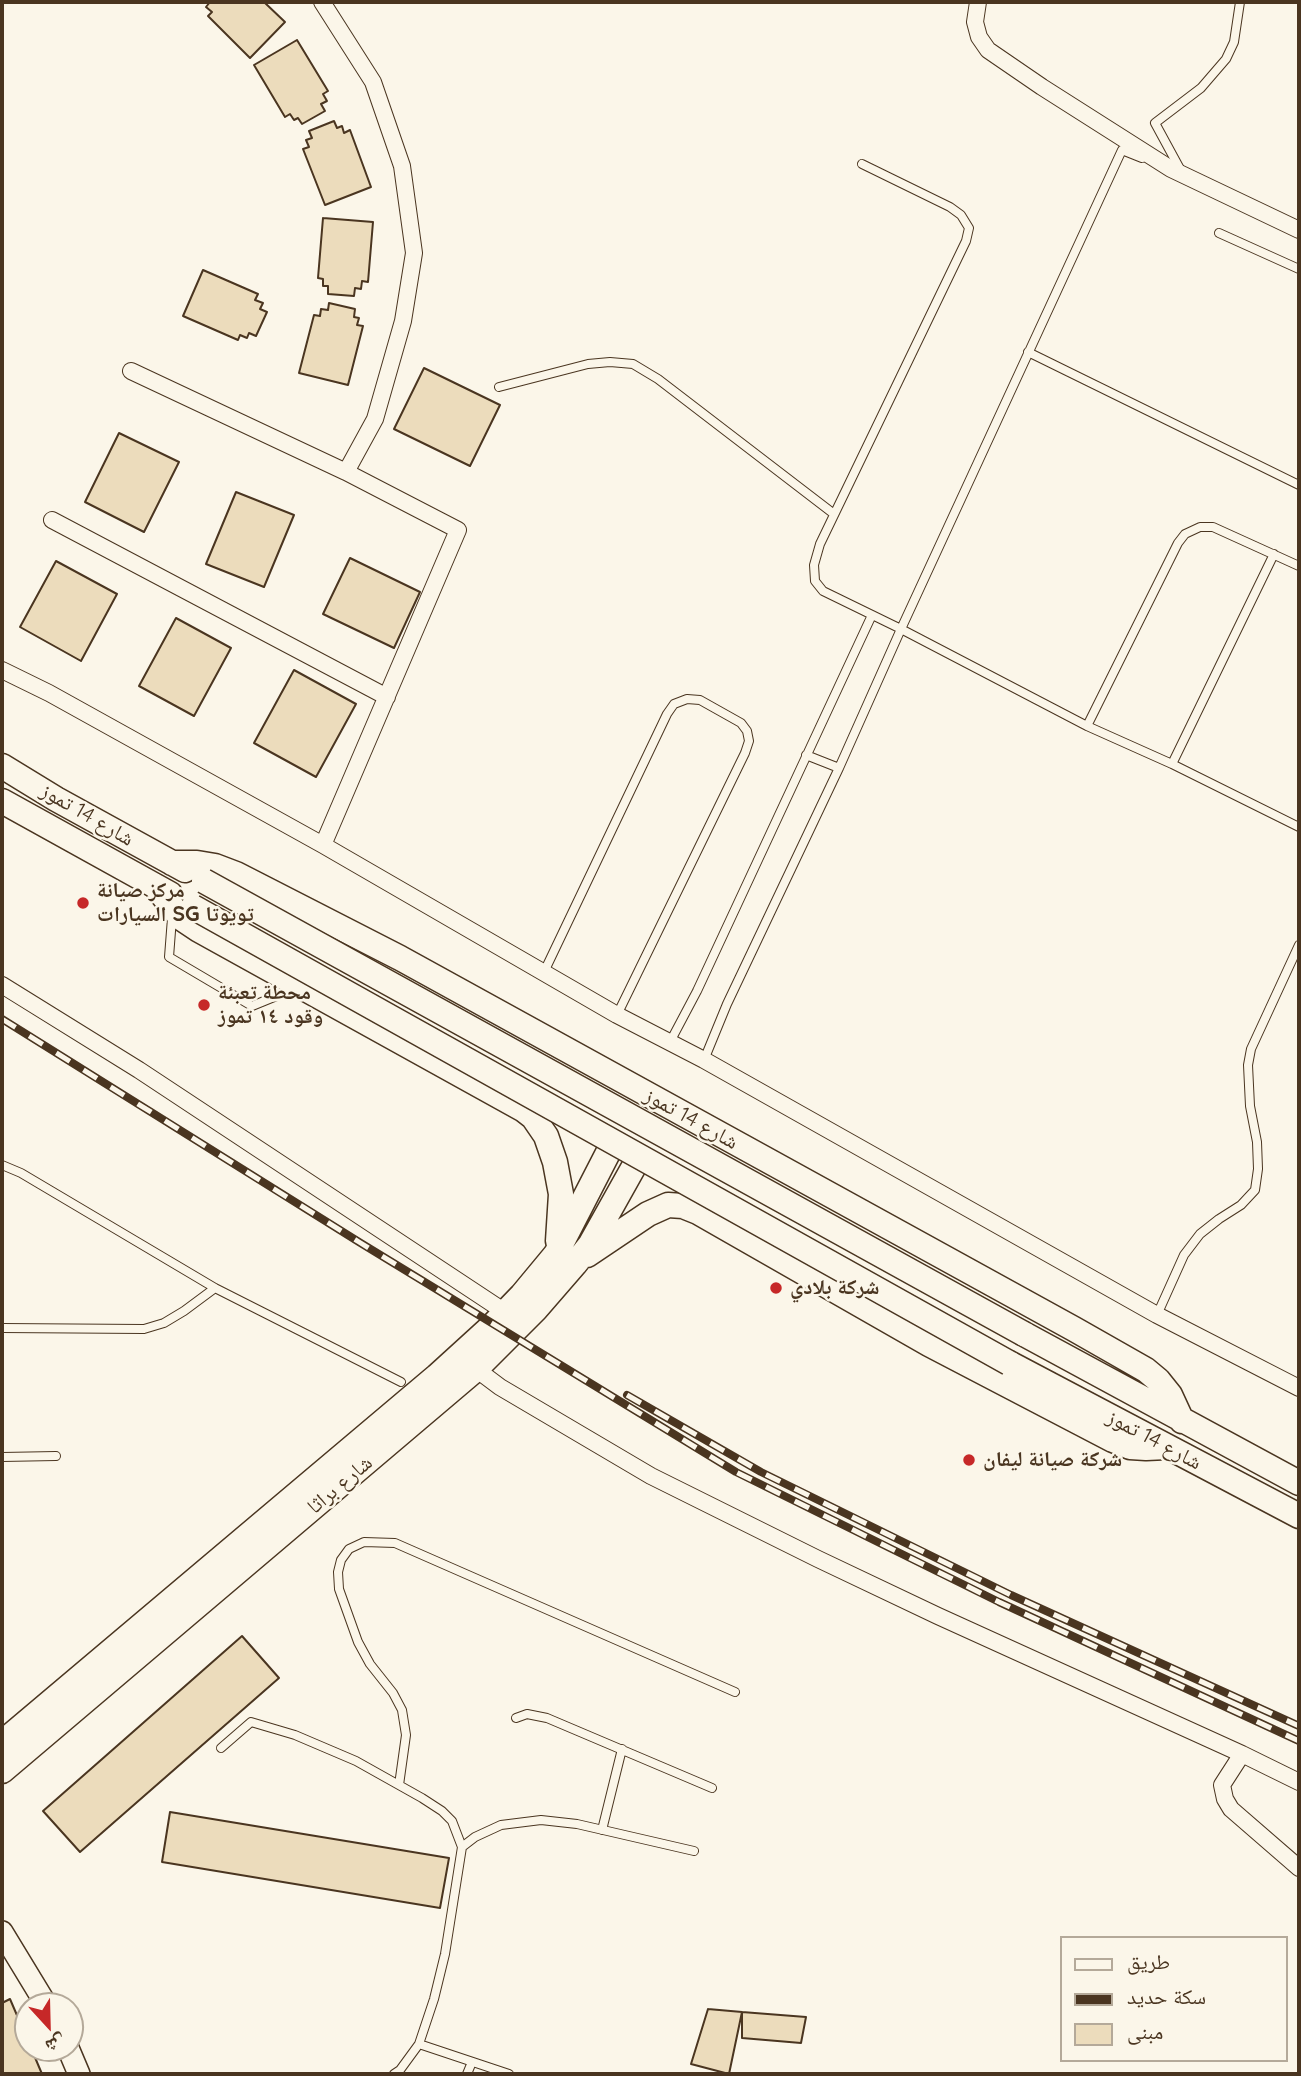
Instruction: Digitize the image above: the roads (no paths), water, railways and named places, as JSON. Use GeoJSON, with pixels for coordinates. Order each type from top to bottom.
{"type":"FeatureCollection","features":[{"type":"Feature","properties":{"kind":"main road","name":"شارع 14 تموز"},"geometry":{"type":"LineString","coordinates":[[2,766],[204,881],[1299,1483]]}},
{"type":"Feature","properties":{"kind":"main road","name":"شارع 14 تموز"},"geometry":{"type":"LineString","coordinates":[[2,801],[158,888],[182,907],[1009,1363],[1299,1516]]}},
{"type":"Feature","properties":{"kind":"main road","name":"شارع 14 تموز"},"geometry":{"type":"LineString","coordinates":[[172,863],[197,863],[236,874],[400,958],[662,1115],[1146,1370],[1170,1395],[1182,1420]]}},
{"type":"Feature","properties":{"kind":"main road"},"geometry":{"type":"LineString","coordinates":[[182,907],[181,918],[199,930],[533,1117],[546,1136],[555,1162],[561,1194],[566,1259],[603,1243],[648,1214],[668,1205],[683,1206],[698,1212],[929,1344],[1113,1440],[1130,1447],[1167,1447]]}},
{"type":"Feature","properties":{"kind":"main road","name":"شارع براثا"},"geometry":{"type":"LineString","coordinates":[[2,1771],[476,1369],[536,1309],[566,1259],[611,1147]]}},
{"type":"Feature","properties":{"kind":"main road","name":"شارع براثا"},"geometry":{"type":"LineString","coordinates":[[2,1743],[427,1385],[522,1295],[566,1259],[590,1245],[637,1161]]}},
{"type":"Feature","properties":{"kind":"street"},"geometry":{"type":"LineString","coordinates":[[322,2],[373,82],[402,166],[414,253],[404,321],[375,419],[346,472]]}},
{"type":"Feature","properties":{"kind":"street"},"geometry":{"type":"LineString","coordinates":[[978,2],[975,22],[979,37],[988,50],[1177,172],[1299,230]]}},
{"type":"Feature","properties":{"kind":"street"},"geometry":{"type":"LineString","coordinates":[[131,371],[346,472],[458,530],[323,845]]}},
{"type":"Feature","properties":{"kind":"street"},"geometry":{"type":"LineString","coordinates":[[52,520],[387,696]]}},
{"type":"Feature","properties":{"kind":"street"},"geometry":{"type":"LineString","coordinates":[[2,670],[49,693],[323,845],[617,1014],[704,1059],[1157,1315],[1299,1388]]}},
{"type":"Feature","properties":{"kind":"street"},"geometry":{"type":"LineString","coordinates":[[2,985],[139,1070],[505,1312]]}},
{"type":"Feature","properties":{"kind":"street"},"geometry":{"type":"LineString","coordinates":[[476,1369],[500,1387],[663,1482],[938,1616],[1299,1782]]}},
{"type":"Feature","properties":{"kind":"street"},"geometry":{"type":"LineString","coordinates":[[1241,1754],[1222,1785],[1225,1799],[1231,1809],[1299,1868]]}},
{"type":"Feature","properties":{"kind":"street"},"geometry":{"type":"LineString","coordinates":[[2,1932],[38,1992]]}},
{"type":"Feature","properties":{"kind":"lane"},"geometry":{"type":"LineString","coordinates":[[1177,172],[1155,123],[1201,88],[1226,59],[1234,42],[1240,2]]}},
{"type":"Feature","properties":{"kind":"lane"},"geometry":{"type":"LineString","coordinates":[[704,1059],[1122,150],[1177,172]]}},
{"type":"Feature","properties":{"kind":"lane"},"geometry":{"type":"LineString","coordinates":[[862,164],[950,206],[961,215],[969,228],[966,241],[820,544],[814,565],[815,581],[823,592],[901,629],[1087,726],[1172,764],[1299,827]]}},
{"type":"Feature","properties":{"kind":"lane"},"geometry":{"type":"LineString","coordinates":[[1219,233],[1299,270]]}},
{"type":"Feature","properties":{"kind":"lane"},"geometry":{"type":"LineString","coordinates":[[1028,352],[1299,485]]}},
{"type":"Feature","properties":{"kind":"lane"},"geometry":{"type":"LineString","coordinates":[[499,387],[588,364],[633,364],[658,379],[834,514]]}},
{"type":"Feature","properties":{"kind":"lane"},"geometry":{"type":"LineString","coordinates":[[1087,726],[1178,543],[1185,534],[1200,527],[1213,527],[1299,566]]}},
{"type":"Feature","properties":{"kind":"lane"},"geometry":{"type":"LineString","coordinates":[[1172,764],[1274,554]]}},
{"type":"Feature","properties":{"kind":"lane"},"geometry":{"type":"LineString","coordinates":[[670,1042],[873,615]]}},
{"type":"Feature","properties":{"kind":"lane"},"geometry":{"type":"LineString","coordinates":[[544,972],[674,704],[687,699],[700,701],[741,723],[747,731],[749,741],[744,753],[617,1014]]}},
{"type":"Feature","properties":{"kind":"lane"},"geometry":{"type":"LineString","coordinates":[[806,755],[839,768]]}},
{"type":"Feature","properties":{"kind":"lane"},"geometry":{"type":"LineString","coordinates":[[182,907],[169,957],[252,1006],[301,986]]}},
{"type":"Feature","properties":{"kind":"lane"},"geometry":{"type":"LineString","coordinates":[[1157,1315],[1184,1255],[1200,1234],[1241,1205],[1255,1190],[1258,1170],[1257,1142],[1250,1106],[1248,1065],[1251,1049],[1299,945]]}},
{"type":"Feature","properties":{"kind":"lane"},"geometry":{"type":"LineString","coordinates":[[2,1165],[21,1173],[215,1288],[401,1382]]}},
{"type":"Feature","properties":{"kind":"lane"},"geometry":{"type":"LineString","coordinates":[[2,1172],[21,1173]]}},
{"type":"Feature","properties":{"kind":"lane"},"geometry":{"type":"LineString","coordinates":[[2,1328],[144,1329],[164,1323],[215,1288]]}},
{"type":"Feature","properties":{"kind":"lane"},"geometry":{"type":"LineString","coordinates":[[2,1457],[56,1455]]}},
{"type":"Feature","properties":{"kind":"lane"},"geometry":{"type":"LineString","coordinates":[[399,1785],[406,1735],[402,1710],[358,1642],[339,1589],[338,1572],[341,1560],[349,1549],[364,1542],[395,1543],[735,1692]]}},
{"type":"Feature","properties":{"kind":"lane"},"geometry":{"type":"LineString","coordinates":[[516,1718],[527,1714],[547,1718],[712,1788]]}},
{"type":"Feature","properties":{"kind":"lane"},"geometry":{"type":"LineString","coordinates":[[221,1748],[251,1722],[295,1735],[356,1761],[442,1811],[452,1821],[462,1847],[445,1954],[419,2044],[394,2074]]}},
{"type":"Feature","properties":{"kind":"lane"},"geometry":{"type":"LineString","coordinates":[[602,1830],[622,1749]]}},
{"type":"Feature","properties":{"kind":"lane"},"geometry":{"type":"LineString","coordinates":[[462,1847],[475,1837],[501,1825],[541,1819],[577,1824],[694,1851]]}},
{"type":"Feature","properties":{"kind":"lane"},"geometry":{"type":"LineString","coordinates":[[419,2044],[509,2074]]}},
{"type":"Feature","properties":{"kind":"lane"},"geometry":{"type":"LineString","coordinates":[[467,2074],[472,2062]]}},
{"type":"Feature","properties":{"kind":"railway"},"geometry":{"type":"LineString","coordinates":[[2,1019],[359,1242],[736,1472],[999,1602],[1299,1741]]}},
{"type":"Feature","properties":{"kind":"railway"},"geometry":{"type":"LineString","coordinates":[[627,1395],[761,1472],[1011,1595],[1299,1726]]}},
{"type":"Feature","properties":{"kind":"place","name":"مركز صيانة السيارات SG تويوتا"},"geometry":{"type":"Point","coordinates":[83,903]}},
{"type":"Feature","properties":{"kind":"place","name":"محطة تعبئة وقود ١٤ تموز"},"geometry":{"type":"Point","coordinates":[204,1005]}},
{"type":"Feature","properties":{"kind":"place","name":"شركة بلادي"},"geometry":{"type":"Point","coordinates":[776,1288]}},
{"type":"Feature","properties":{"kind":"place","name":"شركة صيانة ليفان"},"geometry":{"type":"Point","coordinates":[969,1460]}}]}
